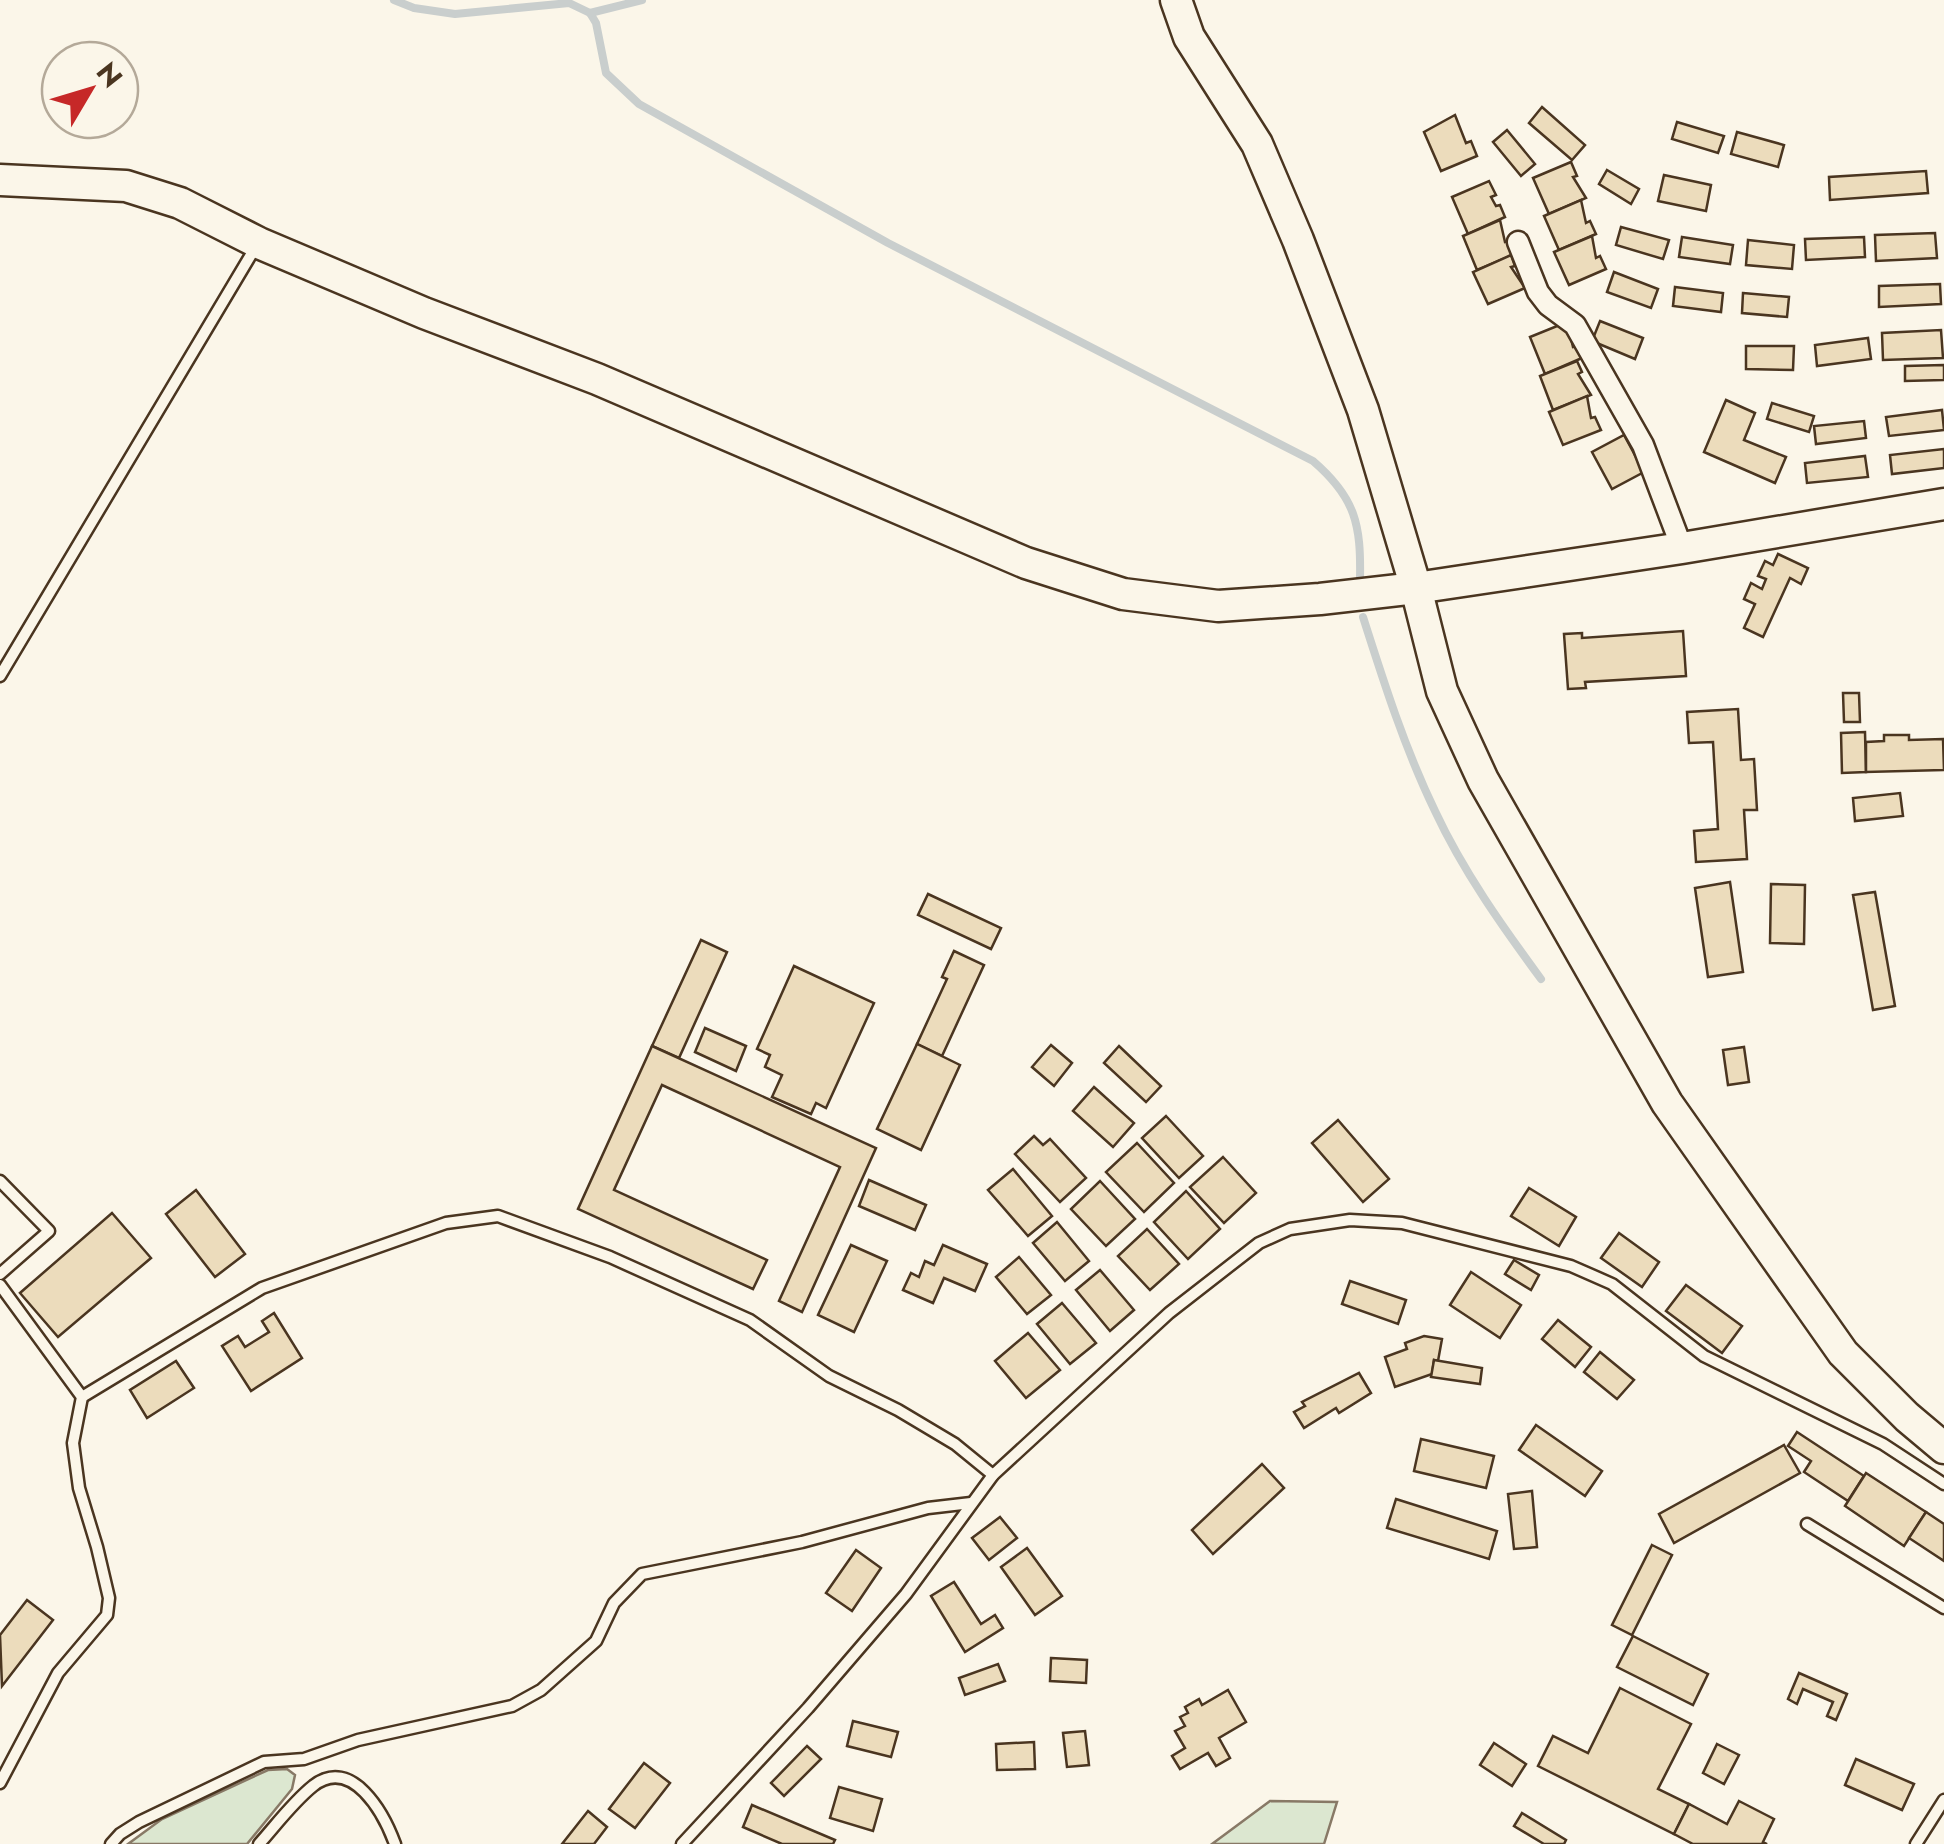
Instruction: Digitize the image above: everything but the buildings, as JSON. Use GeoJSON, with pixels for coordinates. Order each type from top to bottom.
{"type":"FeatureCollection","features":[{"type":"Feature","properties":{"kind":"street"},"geometry":{"type":"LineString","coordinates":[[1176,0],[1189,37],[1256,144],[1298,240],[1363,410],[1442,691],[1483,780],[1667,1103],[1843,1353],[1944,1448]]}},
{"type":"Feature","properties":{"kind":"street"},"geometry":{"type":"LineString","coordinates":[[0,180],[126,186],[180,204],[258,243],[597,379],[1026,563],[1122,594],[1218,606],[1416,588],[1944,504]]}},
{"type":"Feature","properties":{"kind":"street"},"geometry":{"type":"LineString","coordinates":[[1518,242],[1538,292],[1548,305],[1575,325],[1643,445],[1682,548]]}},
{"type":"Feature","properties":{"kind":"lane"},"geometry":{"type":"LineString","coordinates":[[0,676],[258,243]]}},
{"type":"Feature","properties":{"kind":"lane"},"geometry":{"type":"LineString","coordinates":[[0,1181],[49,1231],[0,1274]]}},
{"type":"Feature","properties":{"kind":"lane"},"geometry":{"type":"LineString","coordinates":[[82,1397],[262,1288],[446,1223],[498,1216],[610,1256],[750,1320],[829,1376],[955,1444],[993,1475]]}},
{"type":"Feature","properties":{"kind":"lane"},"geometry":{"type":"LineString","coordinates":[[682,1844],[808,1708],[906,1594],[993,1475],[1168,1314],[1258,1243],[1290,1229],[1350,1220],[1402,1223],[1571,1266],[1612,1284],[1704,1356],[1883,1444],[1944,1484]]}},
{"type":"Feature","properties":{"kind":"lane"},"geometry":{"type":"LineString","coordinates":[[0,1286],[82,1397],[73,1443],[78,1488],[98,1547],[109,1598],[107,1615],[58,1673],[24,1731],[0,1783]]}},
{"type":"Feature","properties":{"kind":"lane"},"geometry":{"type":"LineString","coordinates":[[111,1844],[140,1822],[264,1762],[304,1758],[358,1740],[512,1706],[541,1690],[596,1641],[614,1603],[642,1574],[802,1542],[928,1508],[971,1503]]}},
{"type":"Feature","properties":{"kind":"lane"},"geometry":{"type":"LineString","coordinates":[[1807,1524],[1944,1608]]}},
{"type":"Feature","properties":{"kind":"lane"},"geometry":{"type":"LineString","coordinates":[[259,1844],[316,1783],[342,1778],[356,1783],[375,1803],[395,1844]]}},
{"type":"Feature","properties":{"kind":"lane"},"geometry":{"type":"LineString","coordinates":[[1916,1844],[1944,1800]]}},
{"type":"Feature","properties":{"kind":"green space"},"geometry":{"type":"Polygon","coordinates":[[[287,1769],[295,1775],[292,1789],[247,1844],[128,1844],[162,1819],[268,1770],[287,1769]]]}},
{"type":"Feature","properties":{"kind":"green space"},"geometry":{"type":"Polygon","coordinates":[[[1270,1801],[1337,1802],[1324,1844],[1212,1844],[1270,1801]]]}},
{"type":"Feature","properties":{"kind":"waterway"},"geometry":{"type":"LineString","coordinates":[[394,0],[414,8],[455,14],[569,3],[590,13],[596,23],[606,73],[639,104],[888,243],[1313,461],[1339,487],[1353,514],[1360,579]]}},
{"type":"Feature","properties":{"kind":"waterway"},"geometry":{"type":"LineString","coordinates":[[590,13],[642,0]]}},
{"type":"Feature","properties":{"kind":"waterway"},"geometry":{"type":"LineString","coordinates":[[1363,617],[1405,740],[1435,811],[1471,877],[1541,979]]}}]}
